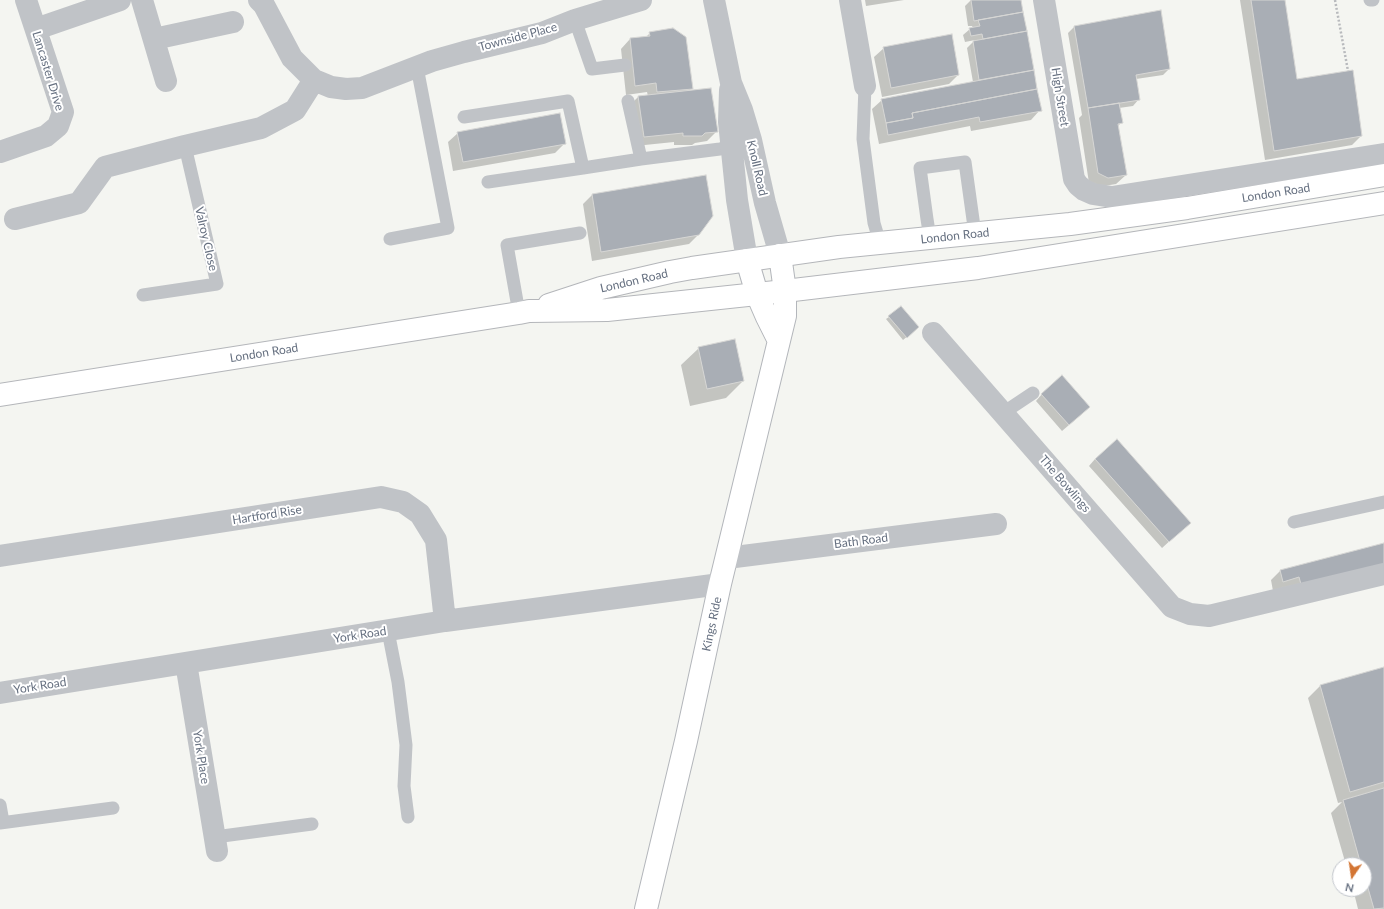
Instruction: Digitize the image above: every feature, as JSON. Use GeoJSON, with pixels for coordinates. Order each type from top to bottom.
{"type":"FeatureCollection","features":[{"type":"Feature","properties":{"kind":"main road","name":"London Road"},"geometry":{"type":"LineString","coordinates":[[524,312],[601,288],[670,272],[780,255],[880,243],[1070,224],[1187,208],[1384,175]]}},
{"type":"Feature","properties":{"kind":"main road","name":"London Road"},"geometry":{"type":"LineString","coordinates":[[0,396],[524,312],[607,310],[786,291],[978,268],[1384,203]]}},
{"type":"Feature","properties":{"kind":"main road","name":"Kings Ride"},"geometry":{"type":"LineString","coordinates":[[646,909],[686,740],[720,584],[778,339],[785,316],[786,291],[780,255]]}},
{"type":"Feature","properties":{"kind":"main road"},"geometry":{"type":"LineString","coordinates":[[747,260],[757,294],[778,339]]}},
{"type":"Feature","properties":{"kind":"street","name":"Lancaster Drive"},"geometry":{"type":"LineString","coordinates":[[0,152],[46,136],[58,126],[63,112],[26,0]]}},
{"type":"Feature","properties":{"kind":"street"},"geometry":{"type":"LineString","coordinates":[[36,29],[120,0]]}},
{"type":"Feature","properties":{"kind":"street"},"geometry":{"type":"LineString","coordinates":[[142,0],[166,81]]}},
{"type":"Feature","properties":{"kind":"street","name":"Townside Place"},"geometry":{"type":"LineString","coordinates":[[259,0],[264,5],[292,58],[314,80],[331,87],[346,89],[362,88],[417,67],[464,52],[542,33],[574,20],[641,0]]}},
{"type":"Feature","properties":{"kind":"street","name":"Knoll Road"},"geometry":{"type":"LineString","coordinates":[[714,0],[731,83],[742,110],[737,200],[747,260]]}},
{"type":"Feature","properties":{"kind":"street"},"geometry":{"type":"LineString","coordinates":[[850,0],[865,86]]}},
{"type":"Feature","properties":{"kind":"street","name":"High Street"},"geometry":{"type":"LineString","coordinates":[[1044,0],[1074,179],[1084,190]]}},
{"type":"Feature","properties":{"kind":"street"},"geometry":{"type":"LineString","coordinates":[[154,39],[233,22]]}},
{"type":"Feature","properties":{"kind":"street"},"geometry":{"type":"LineString","coordinates":[[15,219],[79,203],[105,167],[261,128],[295,110],[314,80]]}},
{"type":"Feature","properties":{"kind":"street","name":"Knoll Road"},"geometry":{"type":"LineString","coordinates":[[741,143],[766,203],[780,255]]}},
{"type":"Feature","properties":{"kind":"street","name":"London Road"},"geometry":{"type":"LineString","coordinates":[[1084,190],[1093,194],[1112,197],[1384,154]]}},
{"type":"Feature","properties":{"kind":"street","name":"The Bowlings"},"geometry":{"type":"LineString","coordinates":[[933,333],[1172,607],[1190,614],[1209,616],[1384,574]]}},
{"type":"Feature","properties":{"kind":"street","name":"Hartford Rise"},"geometry":{"type":"LineString","coordinates":[[0,556],[381,497],[403,502],[420,514],[436,540],[445,621]]}},
{"type":"Feature","properties":{"kind":"street","name":"Bath Road"},"geometry":{"type":"LineString","coordinates":[[727,558],[996,524]]}},
{"type":"Feature","properties":{"kind":"street","name":"York Road"},"geometry":{"type":"LineString","coordinates":[[0,693],[445,621],[720,584]]}},
{"type":"Feature","properties":{"kind":"street","name":"York Place"},"geometry":{"type":"LineString","coordinates":[[186,663],[216,844]]}},
{"type":"Feature","properties":{"kind":"lane"},"geometry":{"type":"LineString","coordinates":[[574,20],[592,70],[625,65]]}},
{"type":"Feature","properties":{"kind":"lane"},"geometry":{"type":"LineString","coordinates":[[390,239],[448,228],[417,67]]}},
{"type":"Feature","properties":{"kind":"lane"},"geometry":{"type":"LineString","coordinates":[[865,86],[863,139],[874,223],[880,243]]}},
{"type":"Feature","properties":{"kind":"lane"},"geometry":{"type":"LineString","coordinates":[[464,117],[568,100],[583,168]]}},
{"type":"Feature","properties":{"kind":"lane"},"geometry":{"type":"LineString","coordinates":[[628,101],[641,159]]}},
{"type":"Feature","properties":{"kind":"lane"},"geometry":{"type":"LineString","coordinates":[[488,182],[641,159],[720,149],[741,143]]}},
{"type":"Feature","properties":{"kind":"lane","name":"Valroy Close"},"geometry":{"type":"LineString","coordinates":[[143,295],[217,284],[185,146]]}},
{"type":"Feature","properties":{"kind":"lane"},"geometry":{"type":"LineString","coordinates":[[930,238],[920,168],[965,162],[975,234]]}},
{"type":"Feature","properties":{"kind":"lane"},"geometry":{"type":"LineString","coordinates":[[524,312],[507,245],[580,233]]}},
{"type":"Feature","properties":{"kind":"lane"},"geometry":{"type":"LineString","coordinates":[[1003,413],[1033,394]]}},
{"type":"Feature","properties":{"kind":"lane"},"geometry":{"type":"LineString","coordinates":[[1294,522],[1384,502]]}},
{"type":"Feature","properties":{"kind":"lane"},"geometry":{"type":"LineString","coordinates":[[388,631],[398,682],[406,745],[404,786],[408,817]]}},
{"type":"Feature","properties":{"kind":"lane"},"geometry":{"type":"LineString","coordinates":[[0,805],[1,823],[113,808]]}},
{"type":"Feature","properties":{"kind":"lane"},"geometry":{"type":"LineString","coordinates":[[216,844],[312,824]]}},
{"type":"Feature","properties":{"kind":"path"},"geometry":{"type":"LineString","coordinates":[[1335,0],[1348,71]]}},
{"type":"Feature","properties":{"kind":"building"},"geometry":{"type":"Polygon","coordinates":[[[971,0],[1021,0],[1023,12],[974,21],[971,0]]]}},
{"type":"Feature","properties":{"kind":"building"},"geometry":{"type":"Polygon","coordinates":[[[1251,0],[1285,0],[1297,79],[1353,70],[1362,136],[1274,151],[1251,0]]]}},
{"type":"Feature","properties":{"kind":"building"},"geometry":{"type":"Polygon","coordinates":[[[1161,10],[1170,69],[1136,75],[1140,100],[1088,108],[1074,26],[1161,10]]]}},
{"type":"Feature","properties":{"kind":"building"},"geometry":{"type":"Polygon","coordinates":[[[1023,12],[1027,31],[983,39],[982,34],[971,36],[969,28],[980,26],[978,20],[1023,12]]]}},
{"type":"Feature","properties":{"kind":"building"},"geometry":{"type":"Polygon","coordinates":[[[673,28],[686,37],[693,89],[657,92],[656,83],[635,86],[630,38],[650,36],[649,32],[673,28]]]}},
{"type":"Feature","properties":{"kind":"building"},"geometry":{"type":"Polygon","coordinates":[[[1027,31],[1034,70],[979,80],[973,41],[1027,31]]]}},
{"type":"Feature","properties":{"kind":"building"},"geometry":{"type":"Polygon","coordinates":[[[952,34],[959,75],[891,88],[883,47],[952,34]]]}},
{"type":"Feature","properties":{"kind":"building"},"geometry":{"type":"Polygon","coordinates":[[[1034,70],[1037,89],[912,113],[913,118],[886,123],[881,99],[1034,70]]]}},
{"type":"Feature","properties":{"kind":"building"},"geometry":{"type":"Polygon","coordinates":[[[711,88],[718,132],[705,133],[702,136],[683,136],[683,133],[644,137],[638,96],[711,88]]]}},
{"type":"Feature","properties":{"kind":"building"},"geometry":{"type":"Polygon","coordinates":[[[1037,89],[1042,111],[980,122],[979,117],[888,135],[886,123],[913,118],[912,113],[1037,89]]]}},
{"type":"Feature","properties":{"kind":"building"},"geometry":{"type":"Polygon","coordinates":[[[1119,103],[1123,123],[1118,124],[1127,175],[1108,178],[1098,173],[1088,108],[1119,103]]]}},
{"type":"Feature","properties":{"kind":"building"},"geometry":{"type":"Polygon","coordinates":[[[560,113],[566,144],[463,162],[457,132],[560,113]]]}},
{"type":"Feature","properties":{"kind":"building"},"geometry":{"type":"Polygon","coordinates":[[[706,175],[713,216],[699,235],[601,252],[592,194],[706,175]]]}},
{"type":"Feature","properties":{"kind":"building"},"geometry":{"type":"Polygon","coordinates":[[[901,306],[919,327],[907,338],[888,316],[901,306]]]}},
{"type":"Feature","properties":{"kind":"building"},"geometry":{"type":"Polygon","coordinates":[[[735,339],[744,381],[707,389],[698,347],[735,339]]]}},
{"type":"Feature","properties":{"kind":"building"},"geometry":{"type":"Polygon","coordinates":[[[1062,375],[1090,407],[1069,425],[1041,394],[1062,375]]]}},
{"type":"Feature","properties":{"kind":"building"},"geometry":{"type":"Polygon","coordinates":[[[1117,439],[1191,523],[1169,542],[1095,459],[1117,439]]]}},
{"type":"Feature","properties":{"kind":"building"},"geometry":{"type":"Polygon","coordinates":[[[1384,543],[1384,566],[1302,588],[1299,577],[1283,582],[1280,570],[1384,543]]]}},
{"type":"Feature","properties":{"kind":"building"},"geometry":{"type":"Polygon","coordinates":[[[1384,667],[1384,782],[1350,792],[1320,685],[1384,667]]]}},
{"type":"Feature","properties":{"kind":"building"},"geometry":{"type":"Polygon","coordinates":[[[1384,788],[1384,908],[1374,909],[1371,897],[1372,897],[1372,857],[1359,857],[1343,800],[1384,788]]]}}]}
